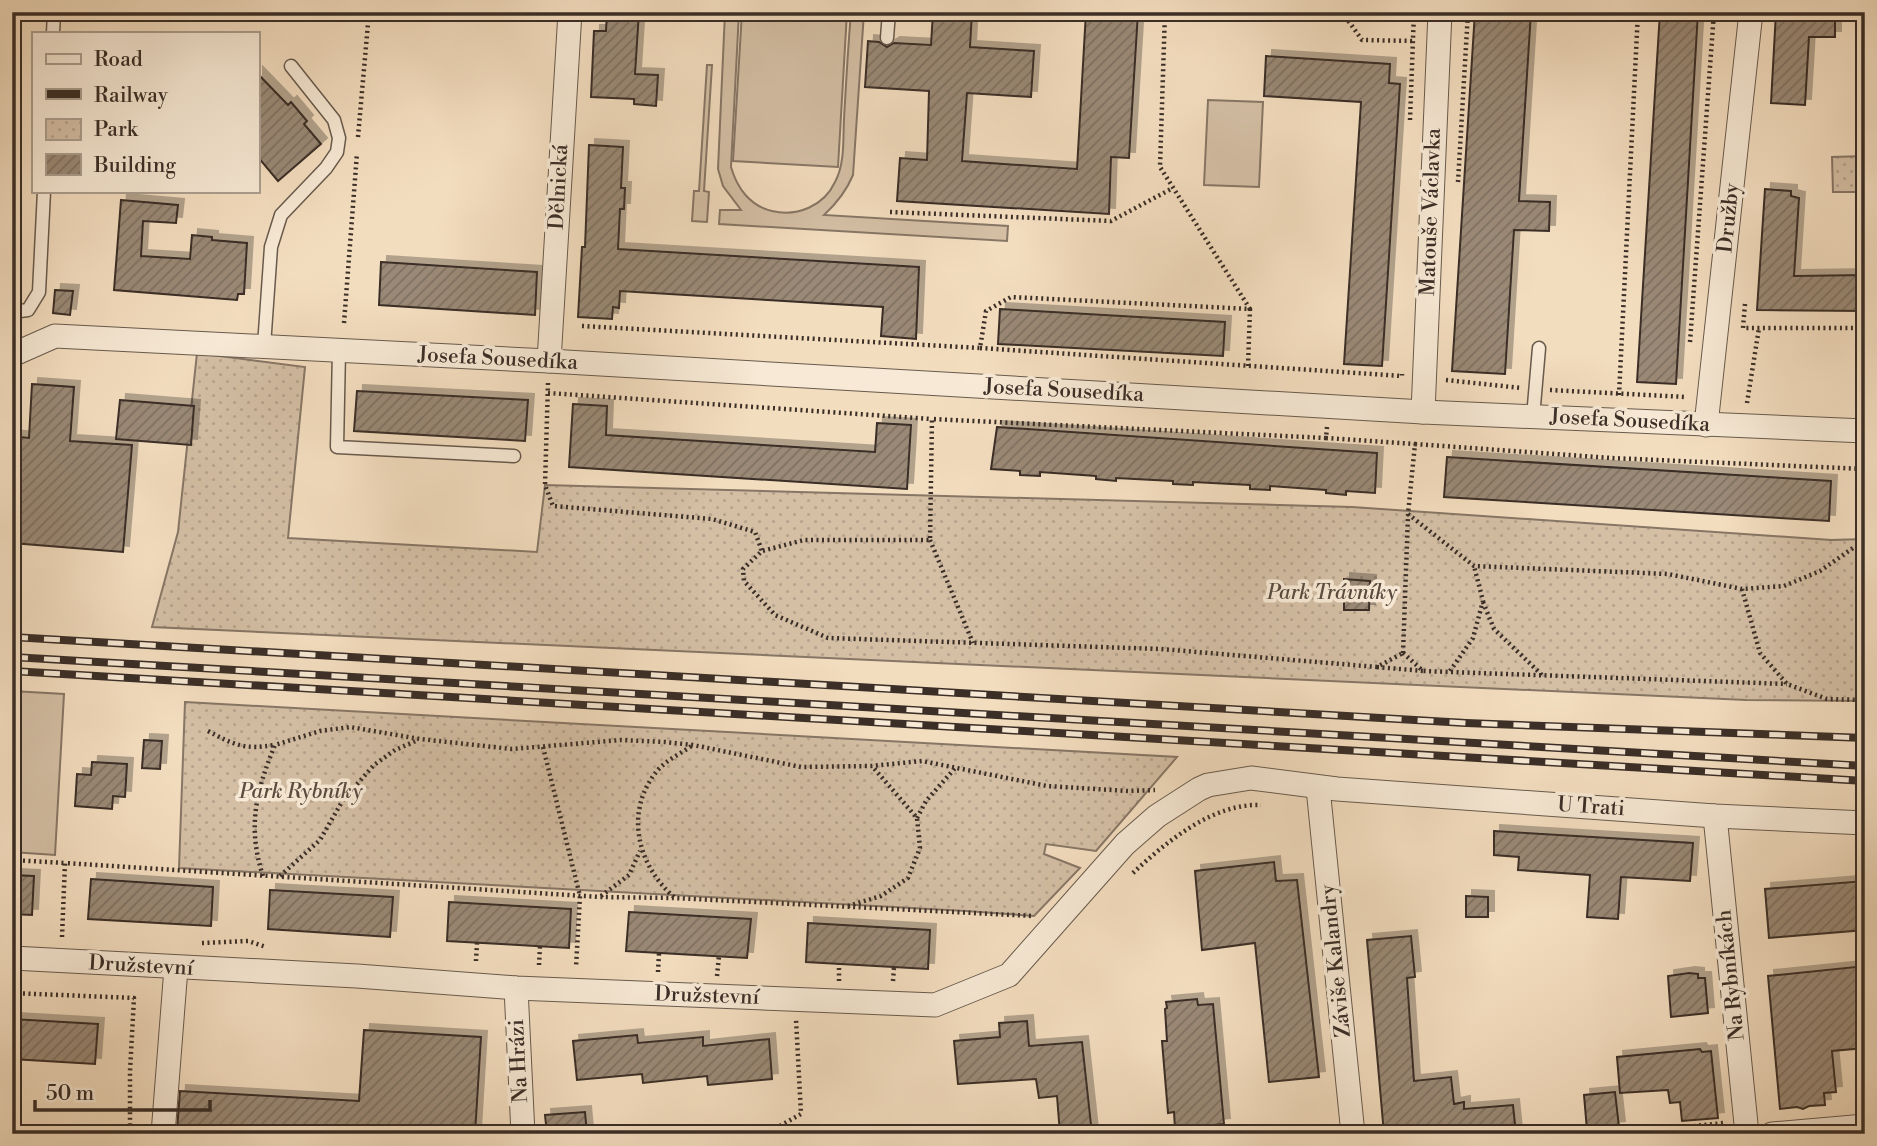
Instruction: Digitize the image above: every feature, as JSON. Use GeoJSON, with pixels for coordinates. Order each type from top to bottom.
{"type":"FeatureCollection","features":[{"type":"Feature","properties":{"kind":"street","name":"Dělnická"},"geometry":{"type":"LineString","coordinates":[[549,361],[570,12]]}},
{"type":"Feature","properties":{"kind":"street","name":"Matouše Václavka"},"geometry":{"type":"LineString","coordinates":[[1423,412],[1440,12]]}},
{"type":"Feature","properties":{"kind":"street","name":"Družby"},"geometry":{"type":"LineString","coordinates":[[1706,425],[1751,12]]}},
{"type":"Feature","properties":{"kind":"street","name":"Josefa Sousedíka"},"geometry":{"type":"LineString","coordinates":[[12,355],[55,336],[549,361],[1423,412],[1865,431]]}},
{"type":"Feature","properties":{"kind":"street","name":"Družstevní"},"geometry":{"type":"LineString","coordinates":[[12,958],[357,976],[516,988],[935,1005],[1009,975],[1125,844],[1157,816],[1199,789],[1251,778],[1318,788]]}},
{"type":"Feature","properties":{"kind":"street","name":"U Trati"},"geometry":{"type":"LineString","coordinates":[[1318,788],[1715,816],[1865,823]]}},
{"type":"Feature","properties":{"kind":"street","name":"Záviše Kalandry"},"geometry":{"type":"LineString","coordinates":[[1318,788],[1353,1134]]}},
{"type":"Feature","properties":{"kind":"street","name":"Na Rybníkách"},"geometry":{"type":"LineString","coordinates":[[1715,816],[1740,1128]]}},
{"type":"Feature","properties":{"kind":"street"},"geometry":{"type":"LineString","coordinates":[[163,1134],[176,968]]}},
{"type":"Feature","properties":{"kind":"street","name":"Na Hrázi"},"geometry":{"type":"LineString","coordinates":[[516,988],[523,1134]]}},
{"type":"Feature","properties":{"kind":"street"},"geometry":{"type":"LineString","coordinates":[[1772,1134],[1865,1126]]}},
{"type":"Feature","properties":{"kind":"lane"},"geometry":{"type":"LineString","coordinates":[[53,32],[54,12]]}},
{"type":"Feature","properties":{"kind":"lane"},"geometry":{"type":"LineString","coordinates":[[887,38],[889,12]]}},
{"type":"Feature","properties":{"kind":"lane"},"geometry":{"type":"LineString","coordinates":[[264,346],[271,247],[281,215],[326,168],[337,152],[339,138],[334,120],[291,66]]}},
{"type":"Feature","properties":{"kind":"lane"},"geometry":{"type":"LineString","coordinates":[[12,312],[28,310],[39,292],[44,192]]}},
{"type":"Feature","properties":{"kind":"lane"},"geometry":{"type":"LineString","coordinates":[[1533,417],[1539,348]]}},
{"type":"Feature","properties":{"kind":"lane"},"geometry":{"type":"LineString","coordinates":[[339,351],[337,447],[514,456]]}},
{"type":"Feature","properties":{"kind":"path"},"geometry":{"type":"LineString","coordinates":[[344,323],[369,12]]}},
{"type":"Feature","properties":{"kind":"path"},"geometry":{"type":"LineString","coordinates":[[1165,12],[1160,167],[1250,309],[1248,366]]}},
{"type":"Feature","properties":{"kind":"path"},"geometry":{"type":"LineString","coordinates":[[1342,12],[1362,40],[1437,43]]}},
{"type":"Feature","properties":{"kind":"path"},"geometry":{"type":"LineString","coordinates":[[1410,121],[1414,12]]}},
{"type":"Feature","properties":{"kind":"path"},"geometry":{"type":"LineString","coordinates":[[1458,189],[1468,12]]}},
{"type":"Feature","properties":{"kind":"path"},"geometry":{"type":"LineString","coordinates":[[1620,374],[1638,12]]}},
{"type":"Feature","properties":{"kind":"path"},"geometry":{"type":"LineString","coordinates":[[890,212],[1111,221],[1173,188]]}},
{"type":"Feature","properties":{"kind":"path"},"geometry":{"type":"LineString","coordinates":[[980,348],[986,311],[1011,298],[1250,309]]}},
{"type":"Feature","properties":{"kind":"path"},"geometry":{"type":"LineString","coordinates":[[1745,301],[1743,328],[1865,329]]}},
{"type":"Feature","properties":{"kind":"path"},"geometry":{"type":"LineString","coordinates":[[582,326],[980,348],[1402,376],[1403,363]]}},
{"type":"Feature","properties":{"kind":"path"},"geometry":{"type":"LineString","coordinates":[[1747,403],[1759,328]]}},
{"type":"Feature","properties":{"kind":"path"},"geometry":{"type":"LineString","coordinates":[[549,361],[545,485],[553,506],[712,519],[755,532],[762,551]]}},
{"type":"Feature","properties":{"kind":"path"},"geometry":{"type":"LineString","coordinates":[[1447,366],[1446,380],[1536,389],[1686,397]]}},
{"type":"Feature","properties":{"kind":"path"},"geometry":{"type":"LineString","coordinates":[[1326,438],[1332,372]]}},
{"type":"Feature","properties":{"kind":"path"},"geometry":{"type":"LineString","coordinates":[[548,393],[932,418],[1326,438],[1611,458],[1865,469]]}},
{"type":"Feature","properties":{"kind":"path"},"geometry":{"type":"LineString","coordinates":[[932,418],[930,540],[973,643]]}},
{"type":"Feature","properties":{"kind":"path"},"geometry":{"type":"LineString","coordinates":[[1403,653],[1408,514],[1415,444]]}},
{"type":"Feature","properties":{"kind":"path"},"geometry":{"type":"LineString","coordinates":[[1408,514],[1474,566],[1668,574],[1742,589],[1784,586],[1820,570],[1853,548],[1865,547]]}},
{"type":"Feature","properties":{"kind":"path"},"geometry":{"type":"LineString","coordinates":[[930,540],[804,540],[762,551],[743,569],[744,581],[775,615],[828,638],[1161,649],[1423,671],[1787,684],[1827,699],[1865,700]]}},
{"type":"Feature","properties":{"kind":"path"},"geometry":{"type":"LineString","coordinates":[[1474,566],[1494,629],[1542,675]]}},
{"type":"Feature","properties":{"kind":"path"},"geometry":{"type":"LineString","coordinates":[[1742,589],[1760,653],[1787,684]]}},
{"type":"Feature","properties":{"kind":"path"},"geometry":{"type":"LineString","coordinates":[[1450,672],[1473,638],[1483,601]]}},
{"type":"Feature","properties":{"kind":"path"},"geometry":{"type":"LineString","coordinates":[[1377,667],[1403,653]]}},
{"type":"Feature","properties":{"kind":"path"},"geometry":{"type":"LineString","coordinates":[[1403,653],[1423,671]]}},
{"type":"Feature","properties":{"kind":"path"},"geometry":{"type":"LineString","coordinates":[[208,731],[229,742],[252,749],[320,731],[350,727],[420,739],[512,749],[621,740],[693,745],[801,767],[871,766],[922,761],[1047,786],[1128,791],[1159,790]]}},
{"type":"Feature","properties":{"kind":"path"},"geometry":{"type":"LineString","coordinates":[[279,876],[320,840],[343,800],[374,765],[395,750],[420,739]]}},
{"type":"Feature","properties":{"kind":"path"},"geometry":{"type":"LineString","coordinates":[[263,876],[255,851],[256,808],[265,769],[275,745]]}},
{"type":"Feature","properties":{"kind":"path"},"geometry":{"type":"LineString","coordinates":[[600,897],[629,875],[640,850],[639,805],[658,769],[693,745]]}},
{"type":"Feature","properties":{"kind":"path"},"geometry":{"type":"LineString","coordinates":[[543,747],[580,896],[576,967]]}},
{"type":"Feature","properties":{"kind":"path"},"geometry":{"type":"LineString","coordinates":[[844,908],[881,896],[908,878],[920,848],[917,818],[871,766]]}},
{"type":"Feature","properties":{"kind":"path"},"geometry":{"type":"LineString","coordinates":[[917,818],[933,792],[956,766]]}},
{"type":"Feature","properties":{"kind":"path"},"geometry":{"type":"LineString","coordinates":[[1130,876],[1167,841],[1214,815],[1252,804],[1264,805]]}},
{"type":"Feature","properties":{"kind":"path"},"geometry":{"type":"LineString","coordinates":[[640,850],[659,885],[674,898]]}},
{"type":"Feature","properties":{"kind":"path"},"geometry":{"type":"LineString","coordinates":[[12,860],[580,896],[674,898],[1034,916],[1026,925]]}},
{"type":"Feature","properties":{"kind":"path"},"geometry":{"type":"LineString","coordinates":[[62,937],[65,863]]}},
{"type":"Feature","properties":{"kind":"path"},"geometry":{"type":"LineString","coordinates":[[49,937],[71,938]]}},
{"type":"Feature","properties":{"kind":"path"},"geometry":{"type":"LineString","coordinates":[[199,943],[248,941],[276,950]]}},
{"type":"Feature","properties":{"kind":"path"},"geometry":{"type":"LineString","coordinates":[[477,943],[476,961],[488,962]]}},
{"type":"Feature","properties":{"kind":"path"},"geometry":{"type":"LineString","coordinates":[[539,965],[540,946]]}},
{"type":"Feature","properties":{"kind":"path"},"geometry":{"type":"LineString","coordinates":[[659,953],[657,973],[670,974]]}},
{"type":"Feature","properties":{"kind":"path"},"geometry":{"type":"LineString","coordinates":[[705,976],[717,977],[719,956]]}},
{"type":"Feature","properties":{"kind":"path"},"geometry":{"type":"LineString","coordinates":[[526,964],[547,965]]}},
{"type":"Feature","properties":{"kind":"path"},"geometry":{"type":"LineString","coordinates":[[839,964],[839,985]]}},
{"type":"Feature","properties":{"kind":"path"},"geometry":{"type":"LineString","coordinates":[[565,967],[590,968]]}},
{"type":"Feature","properties":{"kind":"path"},"geometry":{"type":"LineString","coordinates":[[12,993],[134,998],[130,1134]]}},
{"type":"Feature","properties":{"kind":"path"},"geometry":{"type":"LineString","coordinates":[[754,1134],[771,1131],[801,1114],[794,999]]}},
{"type":"Feature","properties":{"kind":"path"},"geometry":{"type":"LineString","coordinates":[[1617,1134],[1740,1128]]}},
{"type":"Feature","properties":{"kind":"green space"},"geometry":{"type":"Polygon","coordinates":[[[725,12],[739,12],[731,167],[741,189],[757,205],[772,211],[800,211],[817,203],[830,190],[842,159],[851,12],[864,12],[853,175],[841,197],[824,215],[1008,226],[1007,241],[719,224],[720,210],[741,210],[723,186],[718,169],[725,12]]]}},
{"type":"Feature","properties":{"kind":"green space"},"geometry":{"type":"Polygon","coordinates":[[[742,12],[847,12],[838,167],[733,161],[742,12]]]}},
{"type":"Feature","properties":{"kind":"green space"},"geometry":{"type":"Polygon","coordinates":[[[707,65],[712,65],[704,191],[709,192],[707,222],[692,221],[694,191],[699,191],[707,65]]]}},
{"type":"Feature","properties":{"kind":"green space"},"geometry":{"type":"Polygon","coordinates":[[[1208,100],[1263,102],[1259,187],[1204,185],[1208,100]]]}},
{"type":"Feature","properties":{"kind":"green space"},"geometry":{"type":"Polygon","coordinates":[[[1865,156],[1865,192],[1833,192],[1832,157],[1865,156]]]}},
{"type":"Feature","properties":{"kind":"green space","name":"Park Trávníky"},"geometry":{"type":"Polygon","coordinates":[[[197,353],[305,367],[288,538],[537,552],[545,485],[1352,507],[1831,540],[1865,539],[1865,701],[1746,700],[152,627],[178,532],[197,353]]]}},
{"type":"Feature","properties":{"kind":"green space"},"geometry":{"type":"Polygon","coordinates":[[[12,691],[64,694],[55,855],[12,852],[12,691]]]}},
{"type":"Feature","properties":{"kind":"green space","name":"Park Rybníky"},"geometry":{"type":"Polygon","coordinates":[[[185,702],[1177,757],[1096,851],[1046,844],[1044,854],[1080,868],[1034,916],[179,868],[185,702]]]}},
{"type":"Feature","properties":{"kind":"building"},"geometry":{"type":"Polygon","coordinates":[[[607,12],[639,12],[635,74],[658,75],[656,106],[634,104],[634,99],[591,97],[594,31],[606,31],[607,12]]]}},
{"type":"Feature","properties":{"kind":"building"},"geometry":{"type":"Polygon","coordinates":[[[933,12],[972,12],[970,47],[1034,51],[1031,97],[967,93],[962,161],[1077,169],[1086,12],[1138,12],[1129,158],[1111,157],[1109,214],[897,201],[900,158],[927,160],[929,91],[865,87],[868,41],[879,42],[887,47],[894,43],[931,45],[933,12]]]}},
{"type":"Feature","properties":{"kind":"building"},"geometry":{"type":"Polygon","coordinates":[[[1475,12],[1531,12],[1519,201],[1550,202],[1549,231],[1514,230],[1505,374],[1452,371],[1475,12]]]}},
{"type":"Feature","properties":{"kind":"building"},"geometry":{"type":"Polygon","coordinates":[[[1660,12],[1698,12],[1676,384],[1637,382],[1660,12]]]}},
{"type":"Feature","properties":{"kind":"building"},"geometry":{"type":"Polygon","coordinates":[[[1776,12],[1835,12],[1835,37],[1809,37],[1805,105],[1771,103],[1776,12]]]}},
{"type":"Feature","properties":{"kind":"building"},"geometry":{"type":"Polygon","coordinates":[[[1266,56],[1390,64],[1389,83],[1400,84],[1382,366],[1344,364],[1361,102],[1264,96],[1266,56]]]}},
{"type":"Feature","properties":{"kind":"building"},"geometry":{"type":"Polygon","coordinates":[[[259,75],[288,105],[291,102],[307,121],[304,124],[321,144],[278,181],[259,158],[259,75]]]}},
{"type":"Feature","properties":{"kind":"building"},"geometry":{"type":"Polygon","coordinates":[[[589,145],[623,147],[621,188],[625,188],[624,209],[620,209],[618,249],[919,267],[916,339],[881,336],[883,307],[620,291],[619,308],[613,307],[612,319],[578,317],[582,247],[585,247],[589,145]]]}},
{"type":"Feature","properties":{"kind":"building"},"geometry":{"type":"Polygon","coordinates":[[[1765,189],[1791,191],[1791,196],[1799,198],[1794,276],[1865,275],[1865,311],[1757,310],[1765,189]]]}},
{"type":"Feature","properties":{"kind":"building"},"geometry":{"type":"Polygon","coordinates":[[[121,200],[178,205],[176,223],[143,221],[141,256],[190,259],[192,235],[247,243],[244,294],[238,294],[237,300],[114,290],[121,200]]]}},
{"type":"Feature","properties":{"kind":"building"},"geometry":{"type":"Polygon","coordinates":[[[381,262],[537,272],[535,315],[379,305],[381,262]]]}},
{"type":"Feature","properties":{"kind":"building"},"geometry":{"type":"Polygon","coordinates":[[[55,290],[73,291],[70,315],[53,313],[55,290]]]}},
{"type":"Feature","properties":{"kind":"building"},"geometry":{"type":"Polygon","coordinates":[[[1000,309],[1225,322],[1223,356],[998,344],[1000,309]]]}},
{"type":"Feature","properties":{"kind":"building"},"geometry":{"type":"Polygon","coordinates":[[[32,384],[74,387],[70,441],[132,445],[123,552],[12,543],[12,436],[29,438],[32,384]]]}},
{"type":"Feature","properties":{"kind":"building"},"geometry":{"type":"Polygon","coordinates":[[[357,391],[528,400],[525,441],[354,431],[357,391]]]}},
{"type":"Feature","properties":{"kind":"building"},"geometry":{"type":"Polygon","coordinates":[[[120,400],[194,406],[191,445],[116,439],[120,400]]]}},
{"type":"Feature","properties":{"kind":"building"},"geometry":{"type":"Polygon","coordinates":[[[573,404],[607,406],[606,435],[875,452],[877,423],[911,425],[907,489],[569,467],[573,404]]]}},
{"type":"Feature","properties":{"kind":"building"},"geometry":{"type":"Polygon","coordinates":[[[997,427],[1377,453],[1375,493],[1346,491],[1346,495],[1326,493],[1326,490],[1270,486],[1270,490],[1250,489],[1250,485],[1193,482],[1193,485],[1173,484],[1173,481],[1116,478],[1116,481],[1096,479],[1096,476],[1040,472],[1040,476],[1020,475],[1020,471],[991,469],[997,427]]]}},
{"type":"Feature","properties":{"kind":"building"},"geometry":{"type":"Polygon","coordinates":[[[1447,457],[1831,481],[1829,521],[1444,497],[1447,457]]]}},
{"type":"Feature","properties":{"kind":"building"},"geometry":{"type":"Polygon","coordinates":[[[1344,579],[1370,581],[1369,610],[1344,610],[1344,579]]]}},
{"type":"Feature","properties":{"kind":"building"},"geometry":{"type":"Polygon","coordinates":[[[144,740],[162,741],[160,769],[142,768],[144,740]]]}},
{"type":"Feature","properties":{"kind":"building"},"geometry":{"type":"Polygon","coordinates":[[[92,762],[127,764],[125,797],[113,796],[112,809],[75,806],[77,774],[91,775],[92,762]]]}},
{"type":"Feature","properties":{"kind":"building"},"geometry":{"type":"Polygon","coordinates":[[[1494,831],[1693,843],[1690,881],[1621,877],[1618,919],[1587,917],[1590,875],[1518,870],[1519,857],[1494,855],[1494,831]]]}},
{"type":"Feature","properties":{"kind":"building"},"geometry":{"type":"Polygon","coordinates":[[[1274,862],[1276,881],[1297,880],[1319,1077],[1269,1082],[1255,943],[1202,950],[1195,871],[1274,862]]]}},
{"type":"Feature","properties":{"kind":"building"},"geometry":{"type":"Polygon","coordinates":[[[12,875],[34,876],[32,915],[12,914],[12,875]]]}},
{"type":"Feature","properties":{"kind":"building"},"geometry":{"type":"Polygon","coordinates":[[[91,879],[213,887],[211,926],[88,919],[91,879]]]}},
{"type":"Feature","properties":{"kind":"building"},"geometry":{"type":"Polygon","coordinates":[[[1865,881],[1865,930],[1769,938],[1765,889],[1865,881]]]}},
{"type":"Feature","properties":{"kind":"building"},"geometry":{"type":"Polygon","coordinates":[[[270,890],[393,897],[390,937],[268,929],[270,890]]]}},
{"type":"Feature","properties":{"kind":"building"},"geometry":{"type":"Polygon","coordinates":[[[1466,896],[1488,897],[1488,917],[1466,917],[1466,896]]]}},
{"type":"Feature","properties":{"kind":"building"},"geometry":{"type":"Polygon","coordinates":[[[449,902],[571,909],[569,948],[447,941],[449,902]]]}},
{"type":"Feature","properties":{"kind":"building"},"geometry":{"type":"Polygon","coordinates":[[[629,912],[751,919],[747,958],[626,951],[629,912]]]}},
{"type":"Feature","properties":{"kind":"building"},"geometry":{"type":"Polygon","coordinates":[[[808,923],[930,930],[928,969],[806,962],[808,923]]]}},
{"type":"Feature","properties":{"kind":"building"},"geometry":{"type":"Polygon","coordinates":[[[1411,936],[1415,977],[1407,978],[1414,1081],[1451,1077],[1454,1104],[1464,1102],[1464,1109],[1513,1105],[1516,1134],[1384,1134],[1367,940],[1411,936]]]}},
{"type":"Feature","properties":{"kind":"building"},"geometry":{"type":"Polygon","coordinates":[[[1865,966],[1865,1048],[1832,1051],[1836,1092],[1824,1093],[1825,1105],[1780,1109],[1768,976],[1865,966]]]}},
{"type":"Feature","properties":{"kind":"building"},"geometry":{"type":"Polygon","coordinates":[[[1689,973],[1705,978],[1708,1013],[1671,1017],[1668,976],[1689,973]]]}},
{"type":"Feature","properties":{"kind":"building"},"geometry":{"type":"Polygon","coordinates":[[[1197,999],[1198,1005],[1213,1004],[1224,1124],[1175,1129],[1174,1112],[1168,1113],[1162,1041],[1167,1041],[1166,1002],[1197,999]]]}},
{"type":"Feature","properties":{"kind":"building"},"geometry":{"type":"Polygon","coordinates":[[[12,1019],[98,1024],[95,1064],[12,1059],[12,1019]]]}},
{"type":"Feature","properties":{"kind":"building"},"geometry":{"type":"Polygon","coordinates":[[[1027,1021],[1029,1046],[1082,1042],[1092,1134],[1060,1134],[1057,1096],[1039,1098],[1036,1079],[958,1084],[954,1041],[1000,1037],[999,1023],[1027,1021]]]}},
{"type":"Feature","properties":{"kind":"building"},"geometry":{"type":"Polygon","coordinates":[[[364,1030],[481,1037],[475,1134],[231,1134],[177,1130],[180,1091],[359,1101],[364,1030]]]}},
{"type":"Feature","properties":{"kind":"building"},"geometry":{"type":"Polygon","coordinates":[[[637,1035],[638,1043],[703,1037],[703,1046],[769,1039],[772,1079],[708,1085],[707,1076],[643,1083],[642,1074],[577,1080],[573,1041],[637,1035]]]}},
{"type":"Feature","properties":{"kind":"building"},"geometry":{"type":"Polygon","coordinates":[[[1700,1049],[1702,1052],[1711,1051],[1718,1118],[1682,1121],[1680,1102],[1670,1103],[1668,1090],[1620,1093],[1617,1057],[1700,1049]]]}},
{"type":"Feature","properties":{"kind":"building"},"geometry":{"type":"Polygon","coordinates":[[[1615,1092],[1619,1127],[1587,1130],[1584,1095],[1615,1092]]]}},
{"type":"Feature","properties":{"kind":"building"},"geometry":{"type":"Polygon","coordinates":[[[585,1112],[587,1134],[547,1134],[545,1115],[585,1112]]]}},
{"type":"Feature","properties":{"kind":"railway"},"geometry":{"type":"LineString","coordinates":[[12,637],[1466,723],[1865,738]]}},
{"type":"Feature","properties":{"kind":"railway"},"geometry":{"type":"LineString","coordinates":[[12,657],[1865,766]]}},
{"type":"Feature","properties":{"kind":"railway"},"geometry":{"type":"LineString","coordinates":[[12,671],[1865,781]]}}]}
